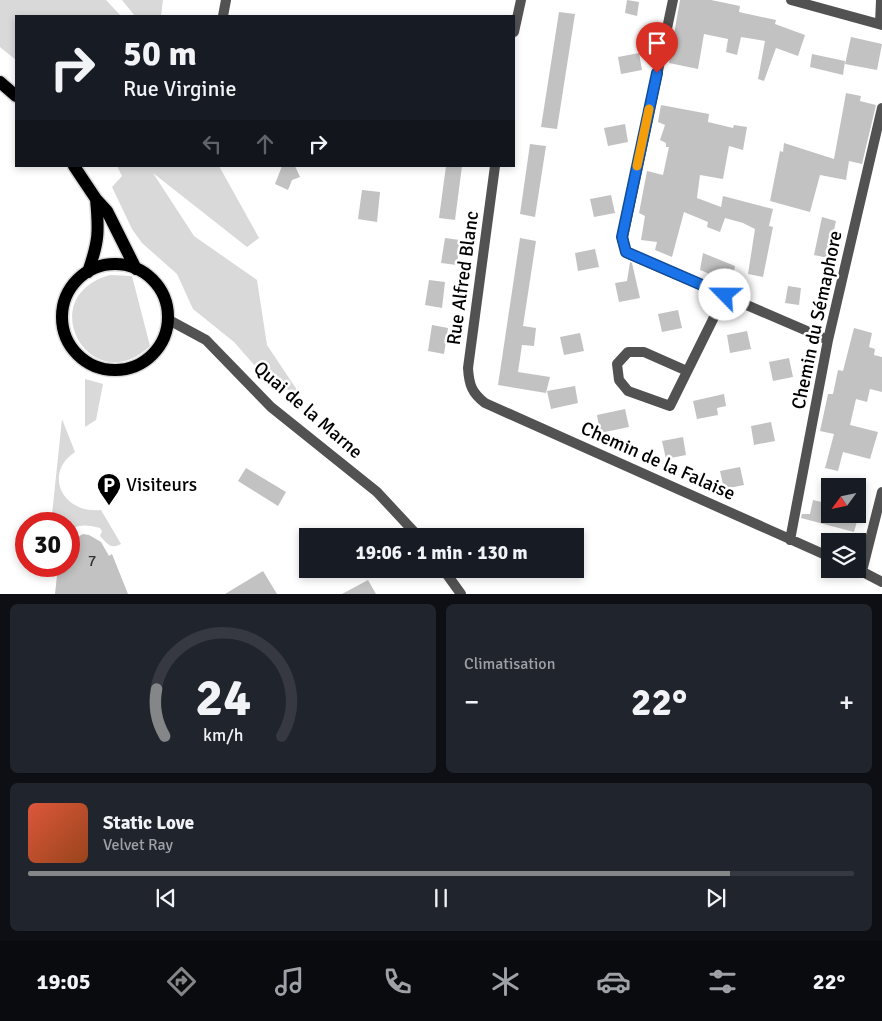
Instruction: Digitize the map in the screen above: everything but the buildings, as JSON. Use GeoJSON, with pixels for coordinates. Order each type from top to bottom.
{"type":"FeatureCollection","features":[{"type":"Feature","properties":{"kind":"main road"},"geometry":{"type":"LineString","coordinates":[[0,82],[15,95]]}},
{"type":"Feature","properties":{"kind":"main road"},"geometry":{"type":"LineString","coordinates":[[75,167],[96,199],[107,211],[136,269]]}},
{"type":"Feature","properties":{"kind":"main road"},"geometry":{"type":"LineString","coordinates":[[88,272],[99,238],[96,199]]}},
{"type":"Feature","properties":{"kind":"main road"},"geometry":{"type":"LineString","coordinates":[[112,264],[136,269],[150,277],[160,289],[167,304],[169,320],[165,337],[155,353],[136,367],[110,370],[97,367],[84,360],[67,339],[63,313],[71,288],[88,272],[112,264]]}},
{"type":"Feature","properties":{"kind":"street"},"geometry":{"type":"LineString","coordinates":[[223,15],[226,0]]}},
{"type":"Feature","properties":{"kind":"street"},"geometry":{"type":"LineString","coordinates":[[515,27],[521,0]]}},
{"type":"Feature","properties":{"kind":"street"},"geometry":{"type":"LineString","coordinates":[[673,0],[622,237],[626,252],[828,340]]}},
{"type":"Feature","properties":{"kind":"street"},"geometry":{"type":"LineString","coordinates":[[791,0],[881,24],[881,0]]}},
{"type":"Feature","properties":{"kind":"street","name":"Chemin du Sémaphore"},"geometry":{"type":"LineString","coordinates":[[790,540],[828,340],[882,108]]}},
{"type":"Feature","properties":{"kind":"street","name":"Rue Alfred Blanc"},"geometry":{"type":"LineString","coordinates":[[474,394],[468,381],[468,368],[496,167]]}},
{"type":"Feature","properties":{"kind":"street"},"geometry":{"type":"LineString","coordinates":[[687,371],[644,352],[628,352],[617,364],[619,380],[628,391],[670,406],[725,295]]}},
{"type":"Feature","properties":{"kind":"street","name":"Quai de la Marne"},"geometry":{"type":"LineString","coordinates":[[169,320],[206,340],[271,407],[377,492],[411,528]]}},
{"type":"Feature","properties":{"kind":"street","name":"Chemin de la Falaise"},"geometry":{"type":"LineString","coordinates":[[474,394],[485,403],[821,553]]}},
{"type":"Feature","properties":{"kind":"street"},"geometry":{"type":"LineString","coordinates":[[866,549],[882,492]]}},
{"type":"Feature","properties":{"kind":"street"},"geometry":{"type":"LineString","coordinates":[[866,573],[882,582]]}},
{"type":"Feature","properties":{"kind":"street"},"geometry":{"type":"LineString","coordinates":[[449,578],[461,594]]}},
{"type":"Feature","properties":{"kind":"shaded area"},"geometry":{"type":"Polygon","coordinates":[[[0,0],[106,0],[120,15],[15,15],[15,59],[0,47],[0,0]]]}},
{"type":"Feature","properties":{"kind":"shaded area"},"geometry":{"type":"Polygon","coordinates":[[[122,0],[163,0],[161,15],[134,15],[122,0]]]}},
{"type":"Feature","properties":{"kind":"shaded area"},"geometry":{"type":"Polygon","coordinates":[[[118,167],[220,167],[259,238],[247,247],[153,173],[194,236],[257,280],[267,345],[299,393],[272,385],[234,342],[193,309],[177,274],[142,243],[132,229],[112,187],[122,176],[118,167]]]}},
{"type":"Feature","properties":{"kind":"shaded area"},"geometry":{"type":"Polygon","coordinates":[[[110,275],[132,276],[150,346],[128,360],[108,362],[91,354],[78,340],[72,322],[75,303],[87,287],[110,275]]]}},
{"type":"Feature","properties":{"kind":"shaded area"},"geometry":{"type":"Polygon","coordinates":[[[85,379],[103,384],[96,420],[85,427],[85,379]]]}},
{"type":"Feature","properties":{"kind":"shaded area"},"geometry":{"type":"Polygon","coordinates":[[[62,419],[75,452],[65,461],[60,470],[59,481],[61,490],[67,499],[76,506],[87,510],[101,510],[121,544],[117,546],[109,545],[100,536],[102,531],[100,528],[80,527],[80,512],[52,512],[62,419]]]}},
{"type":"Feature","properties":{"kind":"slow traffic"},"geometry":{"type":"LineString","coordinates":[[637,166],[649,109]]}},
{"type":"Feature","properties":{"kind":"place","name":"Visiteurs"},"geometry":{"type":"Point","coordinates":[109,506]}},
{"type":"Feature","properties":{"kind":"route"},"geometry":{"type":"LineString","coordinates":[[657,73],[622,237],[626,252],[725,295]]}}]}
